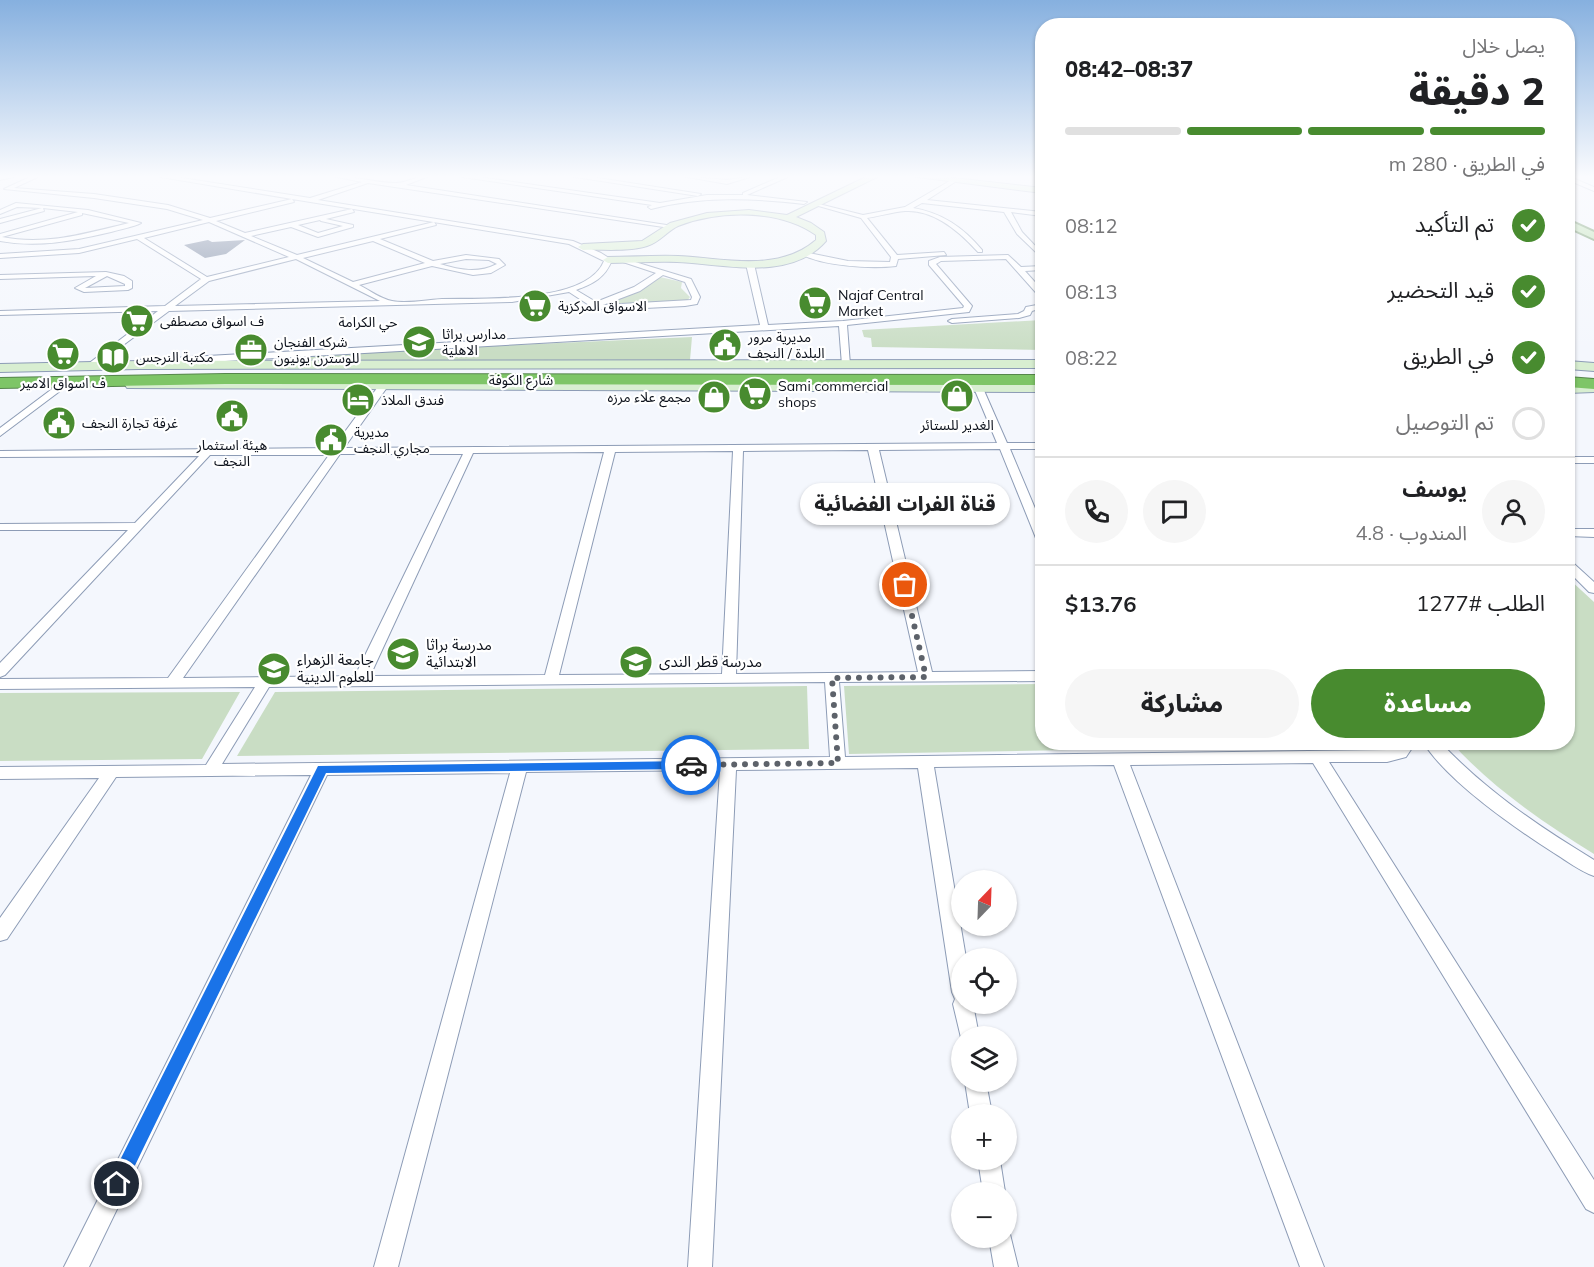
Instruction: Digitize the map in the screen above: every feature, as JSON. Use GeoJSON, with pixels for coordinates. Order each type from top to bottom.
{"type":"FeatureCollection","features":[{"type":"Feature","properties":{"kind":"highway"},"geometry":{"type":"LineString","coordinates":[[524,379],[557,365]]}},
{"type":"Feature","properties":{"kind":"highway"},"geometry":{"type":"LineString","coordinates":[[139,366],[168,372]]}},
{"type":"Feature","properties":{"kind":"highway"},"geometry":{"type":"LineString","coordinates":[[1575,369],[1594,368]]}},
{"type":"Feature","properties":{"kind":"highway"},"geometry":{"type":"LineString","coordinates":[[1575,370],[1594,374]]}},
{"type":"Feature","properties":{"kind":"highway","name":"شارع الكوفة"},"geometry":{"type":"LineString","coordinates":[[0,384],[225,379],[524,379],[1035,371]]}},
{"type":"Feature","properties":{"kind":"highway","name":"شارع الكوفة"},"geometry":{"type":"LineString","coordinates":[[0,375],[168,372],[524,379]]}},
{"type":"Feature","properties":{"kind":"highway"},"geometry":{"type":"LineString","coordinates":[[1019,388],[1035,376]]}},
{"type":"Feature","properties":{"kind":"highway"},"geometry":{"type":"LineString","coordinates":[[1575,380],[1594,378]]}},
{"type":"Feature","properties":{"kind":"highway"},"geometry":{"type":"LineString","coordinates":[[225,379],[246,386]]}},
{"type":"Feature","properties":{"kind":"highway"},"geometry":{"type":"LineString","coordinates":[[1575,382],[1594,386]]}},
{"type":"Feature","properties":{"kind":"main road"},"geometry":{"type":"LineString","coordinates":[[583,247],[643,244],[657,239],[659,235]]}},
{"type":"Feature","properties":{"kind":"main road"},"geometry":{"type":"LineString","coordinates":[[608,260],[665,259],[750,264],[777,261],[804,254],[815,248],[821,241],[820,235]]}},
{"type":"Feature","properties":{"kind":"main road"},"geometry":{"type":"LineString","coordinates":[[269,365],[278,354]]}},
{"type":"Feature","properties":{"kind":"main road"},"geometry":{"type":"LineString","coordinates":[[0,368],[269,365],[846,365],[1035,371]]}},
{"type":"Feature","properties":{"kind":"main road"},"geometry":{"type":"LineString","coordinates":[[0,384],[383,386],[524,379],[1035,388]]}},
{"type":"Feature","properties":{"kind":"main road"},"geometry":{"type":"LineString","coordinates":[[1575,388],[1594,386]]}},
{"type":"Feature","properties":{"kind":"street"},"geometry":{"type":"LineString","coordinates":[[26,243],[54,235]]}},
{"type":"Feature","properties":{"kind":"street"},"geometry":{"type":"LineString","coordinates":[[0,238],[26,243],[59,242],[88,235]]}},
{"type":"Feature","properties":{"kind":"street"},"geometry":{"type":"LineString","coordinates":[[0,256],[56,254],[85,250],[146,235]]}},
{"type":"Feature","properties":{"kind":"street"},"geometry":{"type":"LineString","coordinates":[[91,366],[206,279],[386,235]]}},
{"type":"Feature","properties":{"kind":"street"},"geometry":{"type":"LineString","coordinates":[[0,313],[512,300],[569,289],[592,280],[603,272],[608,260],[571,242],[523,235]]}},
{"type":"Feature","properties":{"kind":"street"},"geometry":{"type":"LineString","coordinates":[[878,235],[895,257]]}},
{"type":"Feature","properties":{"kind":"street"},"geometry":{"type":"LineString","coordinates":[[895,257],[980,251],[962,235]]}},
{"type":"Feature","properties":{"kind":"street"},"geometry":{"type":"LineString","coordinates":[[1022,235],[1035,249]]}},
{"type":"Feature","properties":{"kind":"street"},"geometry":{"type":"LineString","coordinates":[[245,236],[296,257],[390,303]]}},
{"type":"Feature","properties":{"kind":"street"},"geometry":{"type":"LineString","coordinates":[[138,237],[206,279]]}},
{"type":"Feature","properties":{"kind":"street"},"geometry":{"type":"LineString","coordinates":[[353,284],[434,263],[451,259],[497,260],[501,265],[490,271],[470,273],[450,270],[434,263],[374,238]]}},
{"type":"Feature","properties":{"kind":"street"},"geometry":{"type":"LineString","coordinates":[[65,263],[85,250]]}},
{"type":"Feature","properties":{"kind":"street"},"geometry":{"type":"LineString","coordinates":[[804,254],[834,262],[875,265],[893,264],[895,257]]}},
{"type":"Feature","properties":{"kind":"street"},"geometry":{"type":"LineString","coordinates":[[120,366],[158,361],[843,323],[904,315],[959,312],[968,309],[968,306],[933,264],[937,260],[1001,256],[1010,258],[1035,286]]}},
{"type":"Feature","properties":{"kind":"street"},"geometry":{"type":"LineString","coordinates":[[569,289],[595,305],[614,309],[694,302],[696,297],[688,281],[622,260]]}},
{"type":"Feature","properties":{"kind":"street"},"geometry":{"type":"LineString","coordinates":[[750,264],[764,327]]}},
{"type":"Feature","properties":{"kind":"street"},"geometry":{"type":"LineString","coordinates":[[1020,269],[1035,268]]}},
{"type":"Feature","properties":{"kind":"street"},"geometry":{"type":"LineString","coordinates":[[46,276],[56,269]]}},
{"type":"Feature","properties":{"kind":"street"},"geometry":{"type":"LineString","coordinates":[[595,305],[637,289],[662,273]]}},
{"type":"Feature","properties":{"kind":"street"},"geometry":{"type":"LineString","coordinates":[[0,277],[106,274],[129,283],[128,288],[84,290],[79,288],[106,274]]}},
{"type":"Feature","properties":{"kind":"street"},"geometry":{"type":"LineString","coordinates":[[915,324],[1018,316],[1035,307]]}},
{"type":"Feature","properties":{"kind":"street"},"geometry":{"type":"LineString","coordinates":[[843,323],[846,365]]}},
{"type":"Feature","properties":{"kind":"street"},"geometry":{"type":"LineString","coordinates":[[0,433],[63,385]]}},
{"type":"Feature","properties":{"kind":"street"},"geometry":{"type":"LineString","coordinates":[[172,683],[383,386]]}},
{"type":"Feature","properties":{"kind":"street"},"geometry":{"type":"LineString","coordinates":[[979,388],[1035,522]]}},
{"type":"Feature","properties":{"kind":"street"},"geometry":{"type":"LineString","coordinates":[[0,454],[1035,446]]}},
{"type":"Feature","properties":{"kind":"street"},"geometry":{"type":"LineString","coordinates":[[873,448],[926,677]]}},
{"type":"Feature","properties":{"kind":"street"},"geometry":{"type":"LineString","coordinates":[[729,679],[738,449]]}},
{"type":"Feature","properties":{"kind":"street"},"geometry":{"type":"LineString","coordinates":[[551,680],[610,450]]}},
{"type":"Feature","properties":{"kind":"street"},"geometry":{"type":"LineString","coordinates":[[360,682],[469,451]]}},
{"type":"Feature","properties":{"kind":"street"},"geometry":{"type":"LineString","coordinates":[[0,672],[208,453]]}},
{"type":"Feature","properties":{"kind":"street"},"geometry":{"type":"LineString","coordinates":[[1575,460],[1594,460]]}},
{"type":"Feature","properties":{"kind":"street"},"geometry":{"type":"LineString","coordinates":[[0,527],[138,526]]}},
{"type":"Feature","properties":{"kind":"street"},"geometry":{"type":"LineString","coordinates":[[1575,533],[1594,533]]}},
{"type":"Feature","properties":{"kind":"street"},"geometry":{"type":"LineString","coordinates":[[1575,571],[1594,589]]}},
{"type":"Feature","properties":{"kind":"street"},"geometry":{"type":"LineString","coordinates":[[0,684],[1035,676]]}},
{"type":"Feature","properties":{"kind":"street"},"geometry":{"type":"LineString","coordinates":[[832,678],[838,763]]}},
{"type":"Feature","properties":{"kind":"street"},"geometry":{"type":"LineString","coordinates":[[211,770],[266,682]]}},
{"type":"Feature","properties":{"kind":"street"},"geometry":{"type":"LineString","coordinates":[[0,772],[1387,756],[1400,753],[1402,750]]}},
{"type":"Feature","properties":{"kind":"street"},"geometry":{"type":"LineString","coordinates":[[1438,750],[1465,778],[1521,823],[1594,869]]}},
{"type":"Feature","properties":{"kind":"street"},"geometry":{"type":"LineString","coordinates":[[1318,757],[1594,1201]]}},
{"type":"Feature","properties":{"kind":"street"},"geometry":{"type":"LineString","coordinates":[[1120,760],[1312,1267]]}},
{"type":"Feature","properties":{"kind":"street"},"geometry":{"type":"LineString","coordinates":[[925,762],[955,948]]}},
{"type":"Feature","properties":{"kind":"street"},"geometry":{"type":"LineString","coordinates":[[700,1267],[728,764]]}},
{"type":"Feature","properties":{"kind":"street"},"geometry":{"type":"LineString","coordinates":[[386,1267],[519,767]]}},
{"type":"Feature","properties":{"kind":"street"},"geometry":{"type":"LineString","coordinates":[[76,1267],[322,769]]}},
{"type":"Feature","properties":{"kind":"street"},"geometry":{"type":"LineString","coordinates":[[0,933],[112,771]]}},
{"type":"Feature","properties":{"kind":"street"},"geometry":{"type":"LineString","coordinates":[[1003,1248],[1006,1267]]}},
{"type":"Feature","properties":{"kind":"green space"},"geometry":{"type":"Polygon","coordinates":[[[660,277],[682,282],[681,288],[690,297],[687,301],[614,307],[604,304],[642,289],[660,277]]]}},
{"type":"Feature","properties":{"kind":"green space"},"geometry":{"type":"Polygon","coordinates":[[[1035,320],[1035,350],[872,347],[871,338],[864,337],[862,330],[1035,320]]]}},
{"type":"Feature","properties":{"kind":"green space"},"geometry":{"type":"Polygon","coordinates":[[[692,337],[690,360],[278,363],[286,355],[692,337]]]}},
{"type":"Feature","properties":{"kind":"green space"},"geometry":{"type":"Polygon","coordinates":[[[1575,584],[1594,602],[1594,854],[1519,803],[1459,750],[1575,750],[1575,584]]]}},
{"type":"Feature","properties":{"kind":"green space"},"geometry":{"type":"Polygon","coordinates":[[[1035,684],[1035,750],[1072,750],[849,754],[844,686],[1035,684]]]}},
{"type":"Feature","properties":{"kind":"green space"},"geometry":{"type":"Polygon","coordinates":[[[807,686],[809,749],[237,756],[275,692],[807,686]]]}},
{"type":"Feature","properties":{"kind":"green space"},"geometry":{"type":"Polygon","coordinates":[[[240,692],[202,759],[0,761],[0,693],[240,692]]]}},
{"type":"Feature","properties":{"kind":"building"},"geometry":{"type":"Polygon","coordinates":[[[208,240],[212,242],[245,240],[226,254],[205,258],[184,245],[208,240]]]}},
{"type":"Feature","properties":{"kind":"way so far"},"geometry":{"type":"LineString","coordinates":[[691,765],[838,763],[832,678],[926,677],[905,585]]}},
{"type":"Feature","properties":{"kind":"place","name":"Najaf Central Market"},"geometry":{"type":"Point","coordinates":[815,303]}},
{"type":"Feature","properties":{"kind":"place","name":"الاسواق المركزية"},"geometry":{"type":"Point","coordinates":[535,306]}},
{"type":"Feature","properties":{"kind":"place","name":"ف اسواق مصطفى"},"geometry":{"type":"Point","coordinates":[137,321]}},
{"type":"Feature","properties":{"kind":"place","name":"مدارس براثا الاهلية"},"geometry":{"type":"Point","coordinates":[419,342]}},
{"type":"Feature","properties":{"kind":"place","name":"مديرية مرور البلدة / النجف"},"geometry":{"type":"Point","coordinates":[725,345]}},
{"type":"Feature","properties":{"kind":"place","name":"شركه الفنجان للوسترن یونیون"},"geometry":{"type":"Point","coordinates":[251,350]}},
{"type":"Feature","properties":{"kind":"place","name":"ف اسواق الامير"},"geometry":{"type":"Point","coordinates":[63,354]}},
{"type":"Feature","properties":{"kind":"place","name":"مكتبة النرجس"},"geometry":{"type":"Point","coordinates":[113,357]}},
{"type":"Feature","properties":{"kind":"place","name":"Sami commercial shops"},"geometry":{"type":"Point","coordinates":[755,394]}},
{"type":"Feature","properties":{"kind":"place","name":"الغدير للستائر"},"geometry":{"type":"Point","coordinates":[957,396]}},
{"type":"Feature","properties":{"kind":"place","name":"مجمع علاء مرزه"},"geometry":{"type":"Point","coordinates":[714,397]}},
{"type":"Feature","properties":{"kind":"place","name":"فندق الملاذ"},"geometry":{"type":"Point","coordinates":[358,400]}},
{"type":"Feature","properties":{"kind":"place","name":"هيئة استثمار النجف"},"geometry":{"type":"Point","coordinates":[232,416]}},
{"type":"Feature","properties":{"kind":"place","name":"غرفة تجارة النجف"},"geometry":{"type":"Point","coordinates":[59,423]}},
{"type":"Feature","properties":{"kind":"place","name":"مديرية مجاري النجف"},"geometry":{"type":"Point","coordinates":[331,440]}},
{"type":"Feature","properties":{"kind":"place","name":"قناة الفرات الفضائية"},"geometry":{"type":"Point","coordinates":[905,585]}},
{"type":"Feature","properties":{"kind":"place","name":"مدرسة براثا الابتدائية"},"geometry":{"type":"Point","coordinates":[403,654]}},
{"type":"Feature","properties":{"kind":"place","name":"مدرسة قطر الندى"},"geometry":{"type":"Point","coordinates":[636,662]}},
{"type":"Feature","properties":{"kind":"place","name":"جامعة الزهراء للعلوم الدينية"},"geometry":{"type":"Point","coordinates":[274,669]}},
{"type":"Feature","properties":{"kind":"district","name":"حي الكرامة"},"geometry":{"type":"Point","coordinates":[368,322]}},
{"type":"Feature","properties":{"kind":"route"},"geometry":{"type":"LineString","coordinates":[[117,1184],[322,769],[691,765]]}}]}
